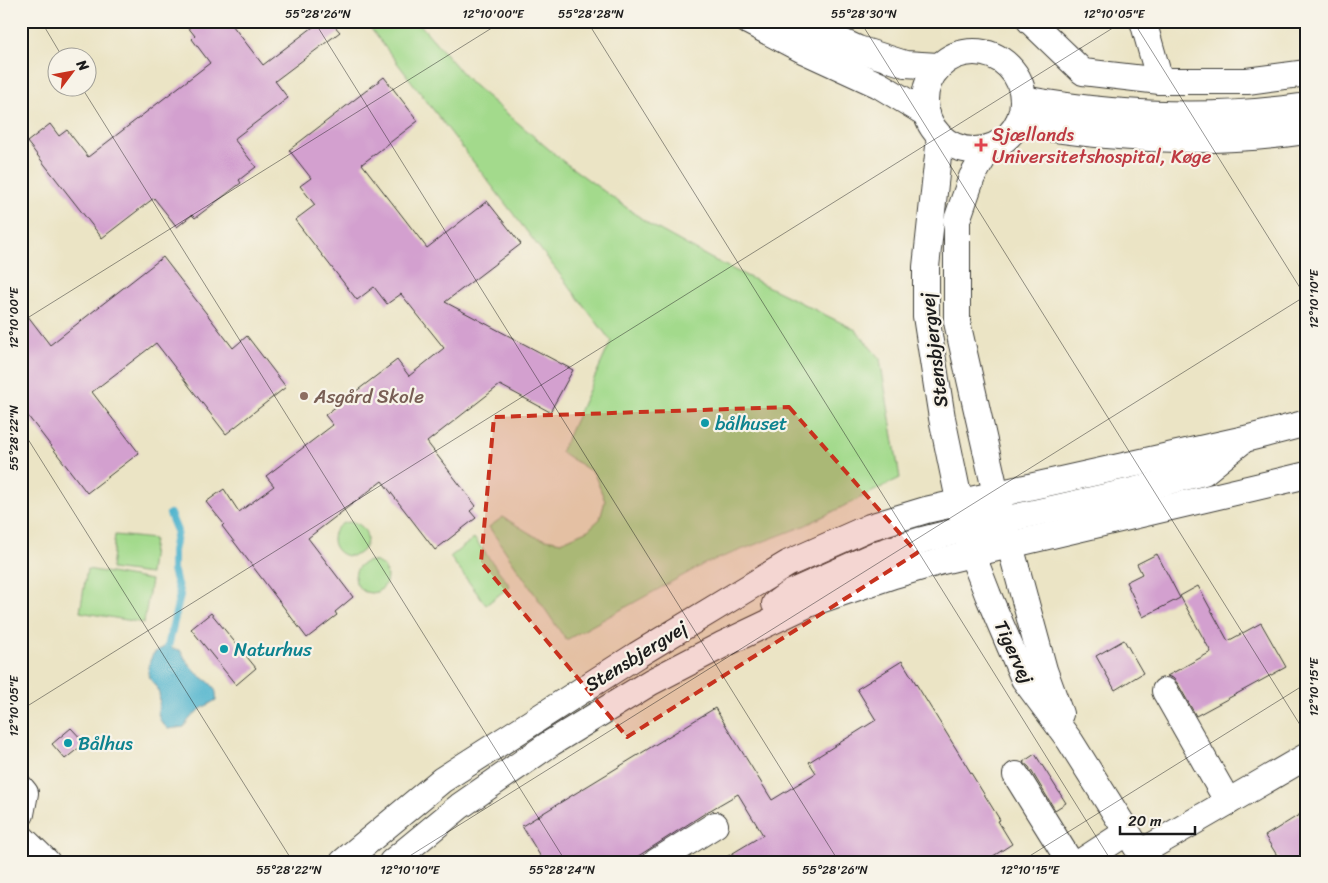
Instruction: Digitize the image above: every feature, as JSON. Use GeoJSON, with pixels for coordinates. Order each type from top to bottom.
{"type":"FeatureCollection","features":[{"type":"Feature","properties":{"kind":"street"},"geometry":{"type":"LineString","coordinates":[[748,21],[805,51],[879,85],[926,114]]}},
{"type":"Feature","properties":{"kind":"street"},"geometry":{"type":"LineString","coordinates":[[797,21],[858,49],[886,58],[905,64],[938,66]]}},
{"type":"Feature","properties":{"kind":"street"},"geometry":{"type":"LineString","coordinates":[[1030,21],[1083,72],[1160,81],[1246,81],[1307,73]]}},
{"type":"Feature","properties":{"kind":"street"},"geometry":{"type":"LineString","coordinates":[[1144,21],[1160,81]]}},
{"type":"Feature","properties":{"kind":"street"},"geometry":{"type":"LineString","coordinates":[[972,51],[997,57],[1007,64],[1016,74],[1021,85],[1021,111],[1011,134],[989,148],[976,150],[963,149],[951,144],[940,136],[926,114],[925,101],[926,88],[938,66],[948,58],[972,51]]}},
{"type":"Feature","properties":{"kind":"street"},"geometry":{"type":"LineString","coordinates":[[1021,111],[1168,115],[1225,114],[1307,106]]}},
{"type":"Feature","properties":{"kind":"street"},"geometry":{"type":"LineString","coordinates":[[1021,111],[1109,136],[1227,139],[1307,131]]}},
{"type":"Feature","properties":{"kind":"street","name":"Stensbjergvej"},"geometry":{"type":"LineString","coordinates":[[940,136],[926,267],[926,316],[942,418],[959,503],[972,554]]}},
{"type":"Feature","properties":{"kind":"street","name":"Stensbjergvej"},"geometry":{"type":"LineString","coordinates":[[989,148],[972,177],[957,220],[957,322],[996,494],[1007,532]]}},
{"type":"Feature","properties":{"kind":"street","name":"Stensbjergvej"},"geometry":{"type":"LineString","coordinates":[[343,862],[442,780],[637,654],[790,563],[870,527],[926,510],[1245,439],[1307,423]]}},
{"type":"Feature","properties":{"kind":"street","name":"Stensbjergvej"},"geometry":{"type":"LineString","coordinates":[[392,862],[460,806],[551,743],[651,682],[722,645],[808,604],[894,575],[972,554],[1007,532],[1132,491],[1204,472],[1245,439]]}},
{"type":"Feature","properties":{"kind":"street","name":"Stensbjergvej"},"geometry":{"type":"LineString","coordinates":[[1007,532],[1307,475]]}},
{"type":"Feature","properties":{"kind":"street"},"geometry":{"type":"LineString","coordinates":[[965,529],[996,494]]}},
{"type":"Feature","properties":{"kind":"street","name":"Stensbjergvej"},"geometry":{"type":"LineString","coordinates":[[722,645],[790,593],[878,554],[965,529]]}},
{"type":"Feature","properties":{"kind":"street","name":"Tigervej"},"geometry":{"type":"LineString","coordinates":[[1007,532],[1044,670],[1070,741]]}},
{"type":"Feature","properties":{"kind":"street","name":"Tigervej"},"geometry":{"type":"LineString","coordinates":[[972,554],[1024,679],[1070,741],[1138,849]]}},
{"type":"Feature","properties":{"kind":"street"},"geometry":{"type":"LineString","coordinates":[[1165,691],[1228,802]]}},
{"type":"Feature","properties":{"kind":"street"},"geometry":{"type":"LineString","coordinates":[[1081,862],[1138,849],[1228,802],[1307,756]]}},
{"type":"Feature","properties":{"kind":"street"},"geometry":{"type":"LineString","coordinates":[[1016,775],[1070,862]]}},
{"type":"Feature","properties":{"kind":"street"},"geometry":{"type":"LineString","coordinates":[[21,788],[25,793],[21,814]]}},
{"type":"Feature","properties":{"kind":"street"},"geometry":{"type":"LineString","coordinates":[[656,862],[715,825]]}},
{"type":"Feature","properties":{"kind":"street"},"geometry":{"type":"LineString","coordinates":[[21,837],[47,862]]}},
{"type":"Feature","properties":{"kind":"highlighted area"},"geometry":{"type":"Polygon","coordinates":[[[789,407],[917,553],[627,737],[481,562],[494,417],[789,407]]]}},
{"type":"Feature","properties":{"kind":"green space"},"geometry":{"type":"Polygon","coordinates":[[[365,21],[417,21],[471,83],[564,162],[649,224],[712,259],[856,330],[880,359],[900,478],[804,526],[704,564],[566,640],[489,527],[503,517],[536,537],[561,542],[588,530],[600,519],[605,501],[594,473],[561,452],[611,341],[365,21]]]}},
{"type":"Feature","properties":{"kind":"green space"},"geometry":{"type":"Polygon","coordinates":[[[350,522],[362,527],[367,539],[362,551],[350,556],[338,551],[333,539],[338,527],[350,522]]]}},
{"type":"Feature","properties":{"kind":"green space"},"geometry":{"type":"Polygon","coordinates":[[[115,535],[154,539],[150,574],[111,569],[115,535]]]}},
{"type":"Feature","properties":{"kind":"green space"},"geometry":{"type":"Polygon","coordinates":[[[474,538],[510,586],[486,605],[450,557],[474,538]]]}},
{"type":"Feature","properties":{"kind":"green space"},"geometry":{"type":"Polygon","coordinates":[[[371,561],[377,562],[382,566],[386,571],[386,583],[382,588],[377,592],[371,593],[365,592],[360,588],[356,583],[355,577],[356,571],[360,566],[365,562],[371,561]]]}},
{"type":"Feature","properties":{"kind":"green space"},"geometry":{"type":"Polygon","coordinates":[[[87,569],[151,580],[144,623],[80,612],[87,569]]]}},
{"type":"Feature","properties":{"kind":"water"},"geometry":{"type":"Polygon","coordinates":[[[164,647],[180,650],[192,668],[209,682],[216,694],[216,700],[194,714],[184,727],[168,729],[158,715],[160,699],[157,687],[149,677],[148,670],[154,653],[164,647]]]}},
{"type":"Feature","properties":{"kind":"building"},"geometry":{"type":"Polygon","coordinates":[[[183,21],[229,21],[263,65],[321,21],[330,21],[340,32],[275,81],[288,98],[234,139],[256,167],[239,180],[241,183],[195,218],[192,215],[177,227],[154,198],[102,238],[27,142],[50,124],[59,136],[67,130],[88,157],[210,63],[192,39],[195,36],[183,21]]]}},
{"type":"Feature","properties":{"kind":"building"},"geometry":{"type":"Polygon","coordinates":[[[384,77],[418,121],[362,164],[427,248],[487,201],[521,244],[445,302],[573,370],[550,412],[500,385],[427,442],[476,506],[470,511],[476,518],[435,550],[382,481],[308,538],[353,597],[335,612],[337,615],[307,638],[206,502],[224,489],[239,512],[274,486],[266,476],[333,425],[325,415],[397,360],[409,376],[444,348],[401,294],[387,304],[374,287],[357,300],[295,220],[315,205],[300,186],[311,178],[289,150],[384,77]]]}},
{"type":"Feature","properties":{"kind":"building"},"geometry":{"type":"Polygon","coordinates":[[[163,257],[233,348],[247,336],[286,387],[226,434],[156,343],[92,392],[139,453],[87,493],[21,407],[21,307],[50,345],[163,257]]]}},
{"type":"Feature","properties":{"kind":"building"},"geometry":{"type":"Polygon","coordinates":[[[1157,554],[1180,598],[1143,617],[1126,582],[1142,574],[1137,564],[1157,554]]]}},
{"type":"Feature","properties":{"kind":"building"},"geometry":{"type":"Polygon","coordinates":[[[1198,586],[1228,641],[1261,623],[1286,667],[1196,716],[1178,684],[1173,678],[1167,676],[1211,652],[1180,596],[1198,586]]]}},
{"type":"Feature","properties":{"kind":"building","name":"Naturhus"},"geometry":{"type":"Polygon","coordinates":[[[211,613],[256,668],[236,685],[191,629],[211,613]]]}},
{"type":"Feature","properties":{"kind":"building"},"geometry":{"type":"Polygon","coordinates":[[[1124,640],[1143,673],[1115,690],[1096,656],[1124,640]]]}},
{"type":"Feature","properties":{"kind":"building"},"geometry":{"type":"Polygon","coordinates":[[[902,661],[1000,820],[998,821],[1012,844],[984,862],[718,862],[763,835],[738,794],[629,862],[544,862],[522,826],[715,708],[772,800],[816,773],[809,762],[876,720],[857,689],[902,661]]]}},
{"type":"Feature","properties":{"kind":"building","name":"Bålhus"},"geometry":{"type":"Polygon","coordinates":[[[71,728],[85,743],[65,759],[52,744],[71,728]]]}},
{"type":"Feature","properties":{"kind":"building"},"geometry":{"type":"Polygon","coordinates":[[[1035,754],[1066,803],[1055,810],[1029,767],[1023,762],[1035,754]]]}},
{"type":"Feature","properties":{"kind":"building"},"geometry":{"type":"Polygon","coordinates":[[[1307,810],[1307,862],[1281,862],[1265,836],[1307,810]]]}},
{"type":"Feature","properties":{"kind":"waterway"},"geometry":{"type":"LineString","coordinates":[[168,647],[180,595],[173,570],[173,551],[177,531],[170,514]]}},
{"type":"Feature","properties":{"kind":"place","name":"Sjællands Universitetshospital, Køge"},"geometry":{"type":"Point","coordinates":[981,145]}},
{"type":"Feature","properties":{"kind":"place","name":"Asgård Skole"},"geometry":{"type":"Point","coordinates":[304,396]}},
{"type":"Feature","properties":{"kind":"place","name":"bålhuset"},"geometry":{"type":"Point","coordinates":[705,423]}},
{"type":"Feature","properties":{"kind":"place","name":"Naturhus"},"geometry":{"type":"Point","coordinates":[224,649]}},
{"type":"Feature","properties":{"kind":"place","name":"Bålhus"},"geometry":{"type":"Point","coordinates":[68,743]}}]}
